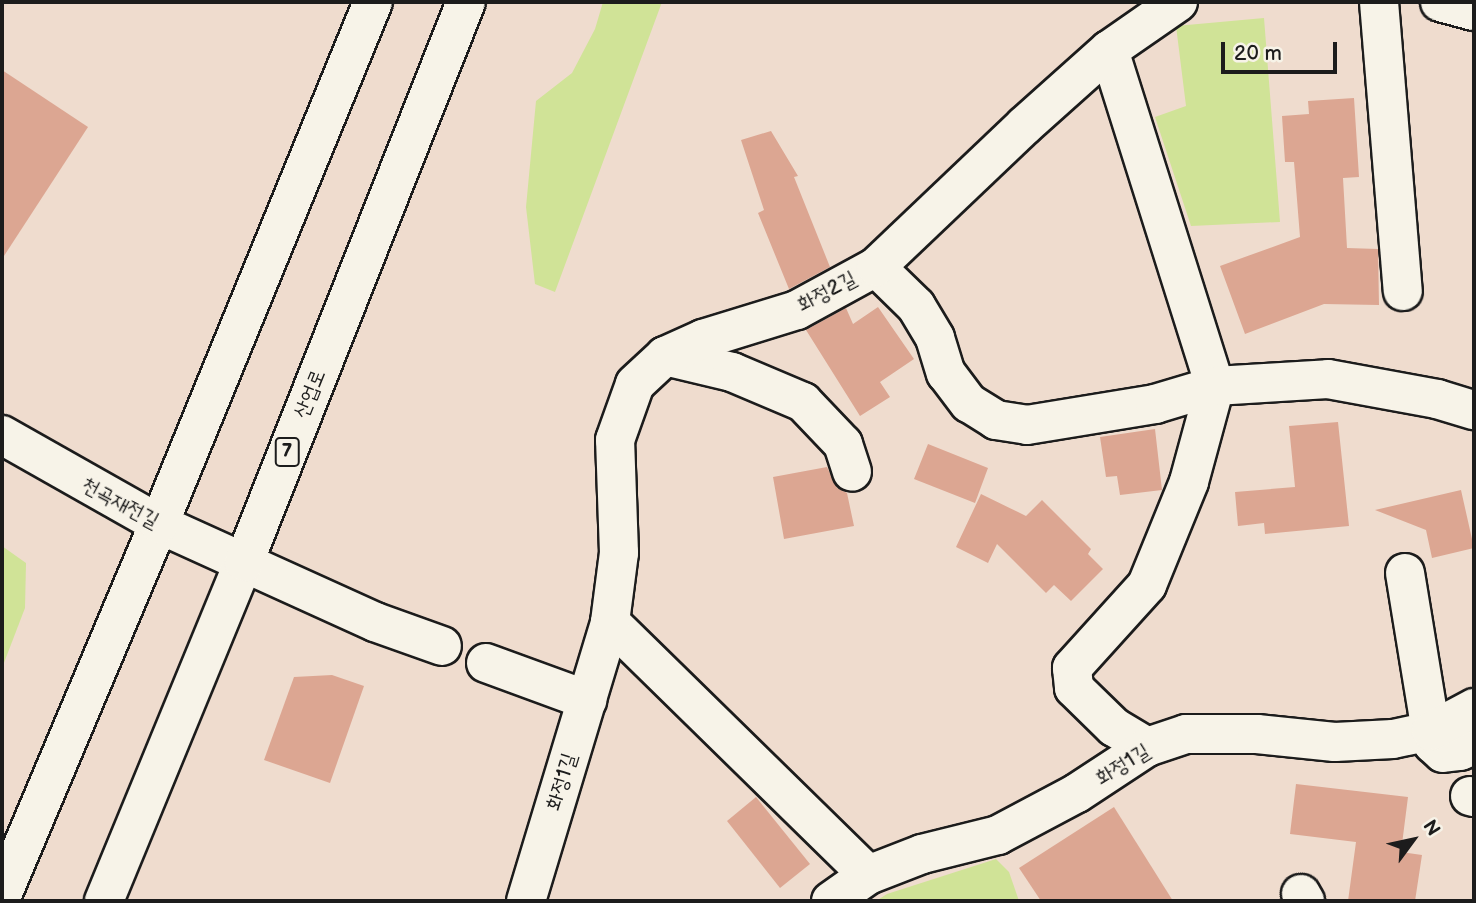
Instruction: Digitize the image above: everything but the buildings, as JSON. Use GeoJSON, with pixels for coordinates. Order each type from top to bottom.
{"type":"FeatureCollection","features":[{"type":"Feature","properties":{"kind":"street"},"geometry":{"type":"LineString","coordinates":[[2,895],[159,524],[373,2]]}},
{"type":"Feature","properties":{"kind":"street","name":"산업로"},"geometry":{"type":"LineString","coordinates":[[104,901],[244,562],[466,2]]}},
{"type":"Feature","properties":{"kind":"street","name":"화정2길"},"geometry":{"type":"LineString","coordinates":[[610,622],[619,553],[615,440],[635,384],[665,356],[704,338],[797,310],[876,267],[1024,126],[1109,50],[1178,2]]}},
{"type":"Feature","properties":{"kind":"street"},"geometry":{"type":"LineString","coordinates":[[1379,2],[1403,292]]}},
{"type":"Feature","properties":{"kind":"street"},"geometry":{"type":"LineString","coordinates":[[1440,2],[1474,11]]}},
{"type":"Feature","properties":{"kind":"street"},"geometry":{"type":"LineString","coordinates":[[1109,50],[1215,386],[1189,482],[1147,585],[1072,668],[1074,688],[1114,727],[1147,747]]}},
{"type":"Feature","properties":{"kind":"street"},"geometry":{"type":"LineString","coordinates":[[876,267],[916,306],[935,338],[946,373],[969,403],[996,421],[1027,425],[1075,419],[1156,404],[1215,386],[1328,379],[1437,398],[1474,410]]}},
{"type":"Feature","properties":{"kind":"street"},"geometry":{"type":"LineString","coordinates":[[665,356],[732,372],[803,402],[843,444],[852,472]]}},
{"type":"Feature","properties":{"kind":"street","name":"천곡재전길"},"geometry":{"type":"LineString","coordinates":[[2,435],[159,524],[375,622],[442,646]]}},
{"type":"Feature","properties":{"kind":"street"},"geometry":{"type":"LineString","coordinates":[[1405,573],[1433,744],[1443,753],[1460,751],[1474,745]]}},
{"type":"Feature","properties":{"kind":"street"},"geometry":{"type":"LineString","coordinates":[[610,622],[868,875]]}},
{"type":"Feature","properties":{"kind":"street","name":"화정1길"},"geometry":{"type":"LineString","coordinates":[[526,901],[610,622]]}},
{"type":"Feature","properties":{"kind":"street"},"geometry":{"type":"LineString","coordinates":[[486,663],[587,700]]}},
{"type":"Feature","properties":{"kind":"street","name":"화정1길"},"geometry":{"type":"LineString","coordinates":[[831,901],[868,875],[922,854],[998,835],[1077,793],[1147,747],[1186,734],[1257,734],[1335,742],[1393,739],[1431,731],[1474,708]]}},
{"type":"Feature","properties":{"kind":"green space"},"geometry":{"type":"Polygon","coordinates":[[[603,2],[662,2],[555,292],[535,284],[526,207],[536,101],[572,73],[595,29],[603,2]]]}},
{"type":"Feature","properties":{"kind":"green space"},"geometry":{"type":"Polygon","coordinates":[[[1264,18],[1280,222],[1191,226],[1155,117],[1186,106],[1176,26],[1264,18]]]}},
{"type":"Feature","properties":{"kind":"green space"},"geometry":{"type":"Polygon","coordinates":[[[2,546],[26,563],[25,608],[2,668],[2,546]]]}},
{"type":"Feature","properties":{"kind":"green space"},"geometry":{"type":"Polygon","coordinates":[[[996,859],[1009,872],[1019,901],[876,901],[887,894],[996,859]]]}}]}
